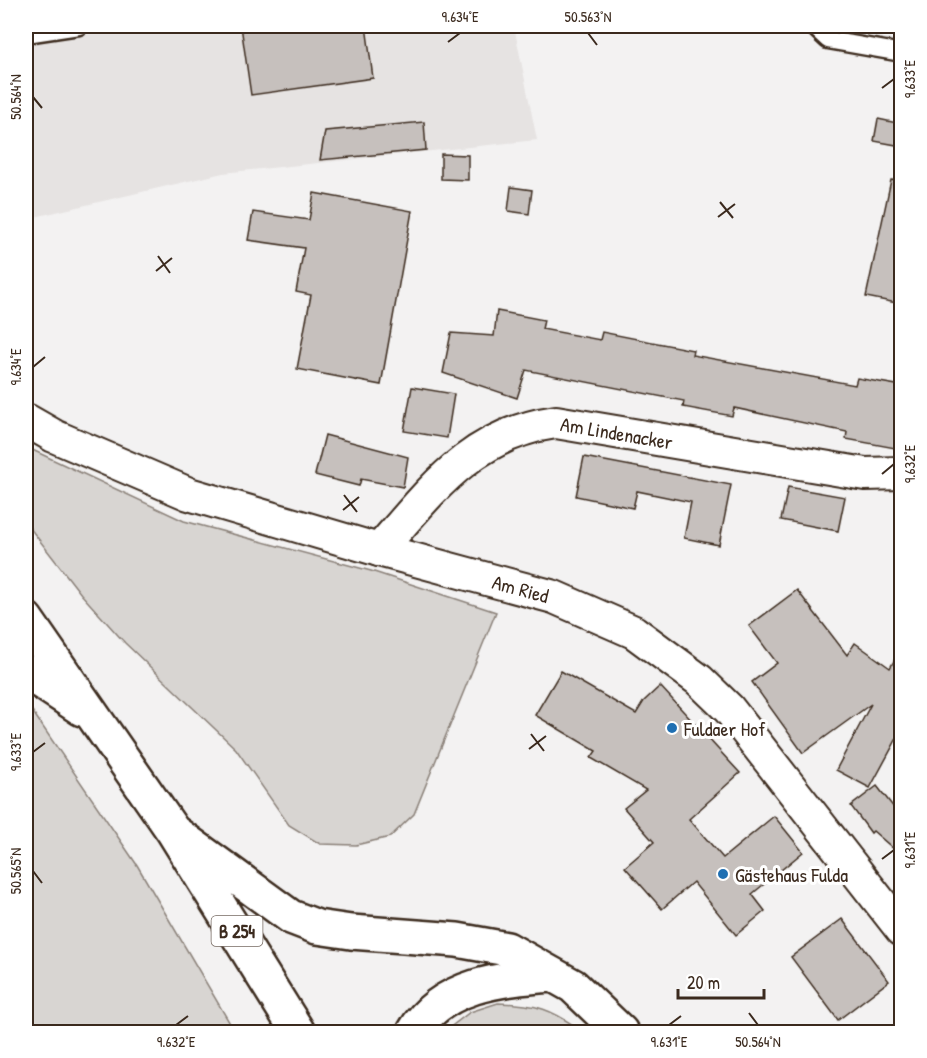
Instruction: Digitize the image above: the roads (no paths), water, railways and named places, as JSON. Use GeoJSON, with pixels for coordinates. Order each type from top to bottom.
{"type":"FeatureCollection","features":[{"type":"Feature","properties":{"kind":"highway","name":"B 254"},"geometry":{"type":"LineString","coordinates":[[26,619],[173,831],[298,1032]]}},
{"type":"Feature","properties":{"kind":"highway"},"geometry":{"type":"LineString","coordinates":[[26,672],[96,718]]}},
{"type":"Feature","properties":{"kind":"highway"},"geometry":{"type":"LineString","coordinates":[[173,831],[291,917],[317,927],[351,933],[457,940],[507,949],[573,986],[621,1032]]}},
{"type":"Feature","properties":{"kind":"highway"},"geometry":{"type":"LineString","coordinates":[[414,1032],[434,1009],[453,996],[478,985],[511,978],[551,975]]}},
{"type":"Feature","properties":{"kind":"street","name":"Am Ried"},"geometry":{"type":"LineString","coordinates":[[26,420],[83,449],[189,494],[378,550],[554,597],[634,632],[699,680],[729,709],[902,930]]}},
{"type":"Feature","properties":{"kind":"street","name":"Am Lindenacker"},"geometry":{"type":"LineString","coordinates":[[378,550],[434,489],[476,451],[500,436],[518,429],[556,422],[865,474],[902,473]]}},
{"type":"Feature","properties":{"kind":"lane"},"geometry":{"type":"LineString","coordinates":[[26,34],[79,26]]}},
{"type":"Feature","properties":{"kind":"lane"},"geometry":{"type":"LineString","coordinates":[[813,26],[828,40],[902,53]]}},
{"type":"Feature","properties":{"kind":"place","name":"Fuldaer Hof"},"geometry":{"type":"Point","coordinates":[672,728]}},
{"type":"Feature","properties":{"kind":"place","name":"Gästehaus Fulda"},"geometry":{"type":"Point","coordinates":[723,874]}}]}
